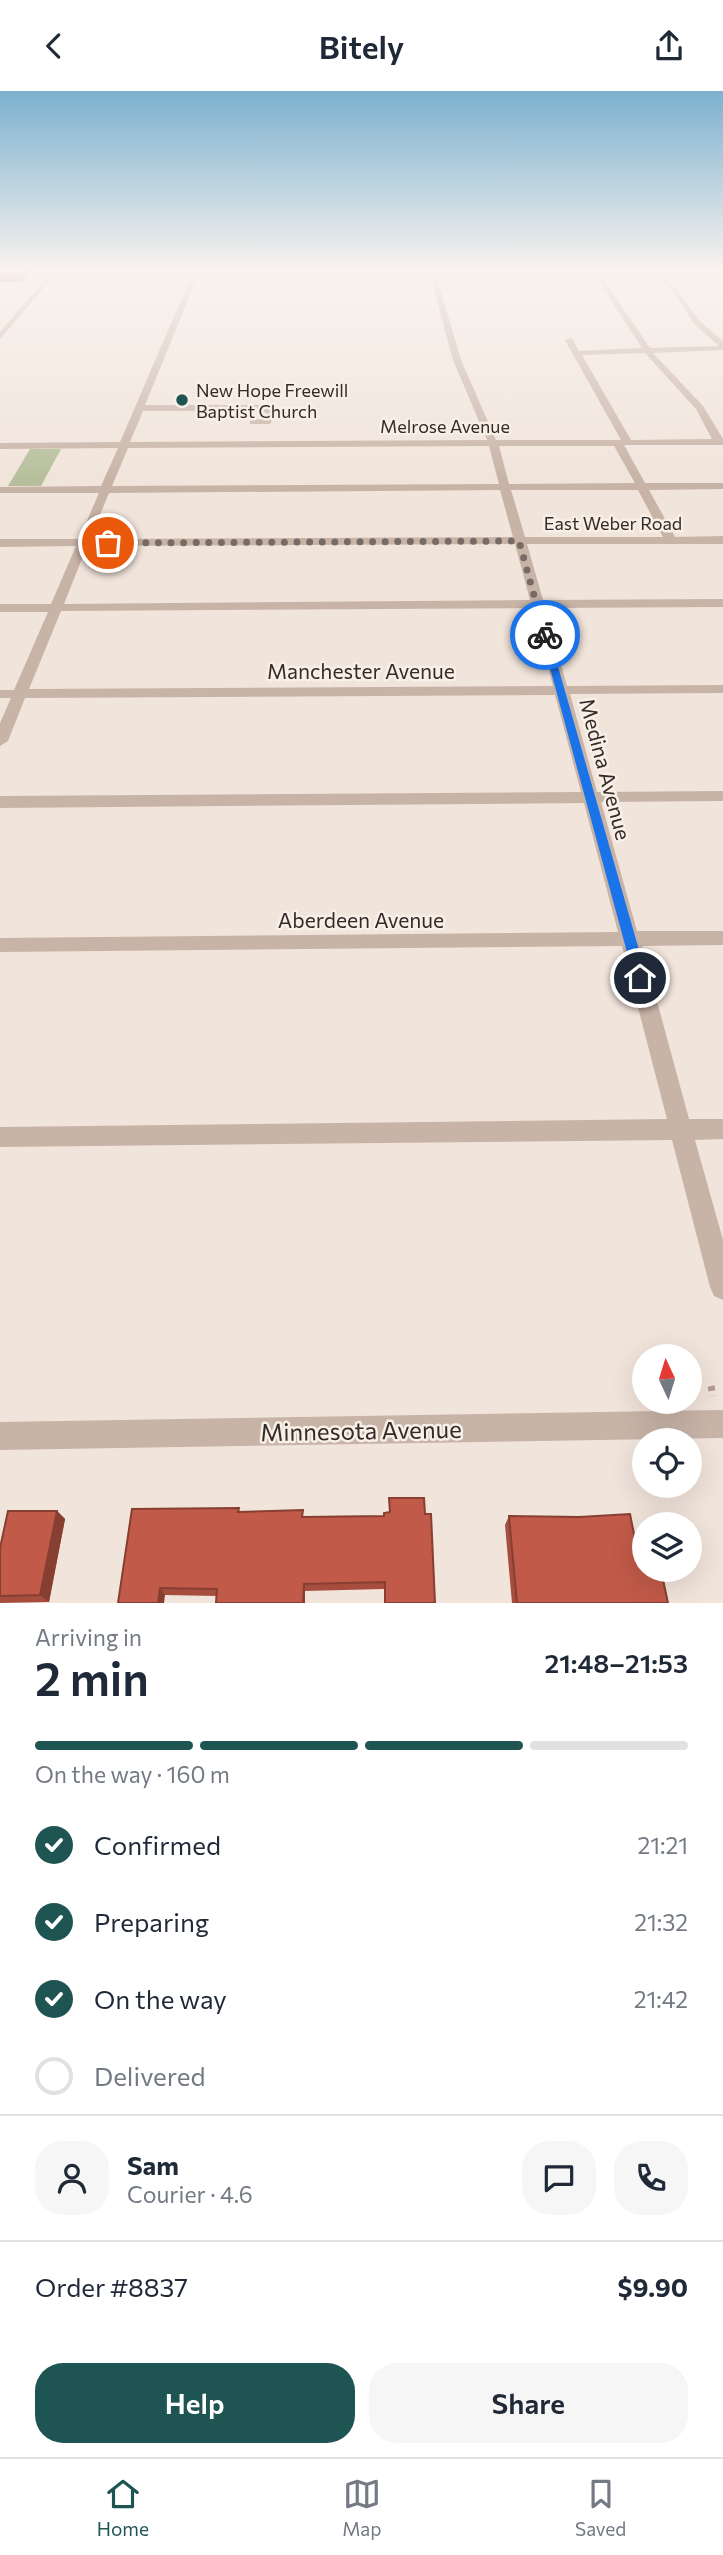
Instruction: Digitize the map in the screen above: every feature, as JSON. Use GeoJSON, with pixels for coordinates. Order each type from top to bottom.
{"type":"FeatureCollection","features":[{"type":"Feature","properties":{"kind":"street"},"geometry":{"type":"LineString","coordinates":[[0,741],[169,339]]}},
{"type":"Feature","properties":{"kind":"street","name":"Medina Avenue"},"geometry":{"type":"LineString","coordinates":[[451,339],[457,360],[493,444],[506,487],[723,1287]]}},
{"type":"Feature","properties":{"kind":"street"},"geometry":{"type":"LineString","coordinates":[[639,339],[648,352],[700,408],[721,442]]}},
{"type":"Feature","properties":{"kind":"street"},"geometry":{"type":"LineString","coordinates":[[569,340],[623,443],[641,487],[671,540]]}},
{"type":"Feature","properties":{"kind":"street"},"geometry":{"type":"LineString","coordinates":[[578,353],[723,347]]}},
{"type":"Feature","properties":{"kind":"street"},"geometry":{"type":"LineString","coordinates":[[141,408],[263,408],[272,412],[267,422],[253,422]]}},
{"type":"Feature","properties":{"kind":"street","name":"Melrose Avenue"},"geometry":{"type":"LineString","coordinates":[[0,446],[721,442]]}},
{"type":"Feature","properties":{"kind":"street"},"geometry":{"type":"LineString","coordinates":[[0,490],[723,486]]}},
{"type":"Feature","properties":{"kind":"street","name":"East Weber Road"},"geometry":{"type":"LineString","coordinates":[[0,543],[723,540]]}},
{"type":"Feature","properties":{"kind":"street"},"geometry":{"type":"LineString","coordinates":[[0,608],[723,603]]}},
{"type":"Feature","properties":{"kind":"street","name":"Manchester Avenue"},"geometry":{"type":"LineString","coordinates":[[0,694],[723,689]]}},
{"type":"Feature","properties":{"kind":"street"},"geometry":{"type":"LineString","coordinates":[[0,802],[723,796]]}},
{"type":"Feature","properties":{"kind":"street","name":"Aberdeen Avenue"},"geometry":{"type":"LineString","coordinates":[[0,945],[723,938]]}},
{"type":"Feature","properties":{"kind":"street"},"geometry":{"type":"LineString","coordinates":[[0,1137],[723,1129]]}},
{"type":"Feature","properties":{"kind":"street","name":"Minnesota Avenue"},"geometry":{"type":"LineString","coordinates":[[0,1436],[723,1424]]}},
{"type":"Feature","properties":{"kind":"path"},"geometry":{"type":"LineString","coordinates":[[710,1386],[713,1396]]}},
{"type":"Feature","properties":{"kind":"green space"},"geometry":{"type":"Polygon","coordinates":[[[30,449],[61,449],[41,486],[8,486],[30,449]]]}},
{"type":"Feature","properties":{"kind":"building"},"geometry":{"type":"Polygon","coordinates":[[[389,1498],[424,1498],[425,1514],[431,1514],[435,1603],[385,1603],[385,1582],[304,1584],[303,1603],[216,1603],[217,1589],[160,1588],[158,1603],[118,1603],[132,1509],[239,1508],[238,1512],[303,1510],[302,1517],[384,1516],[384,1513],[390,1512],[389,1498]]]}},
{"type":"Feature","properties":{"kind":"building"},"geometry":{"type":"Polygon","coordinates":[[[8,1511],[57,1511],[40,1595],[0,1596],[0,1548],[8,1511]]]}},
{"type":"Feature","properties":{"kind":"building"},"geometry":{"type":"Polygon","coordinates":[[[630,1514],[632,1582],[664,1582],[668,1603],[517,1603],[509,1516],[579,1517],[630,1514]]]}},
{"type":"Feature","properties":{"kind":"way so far"},"geometry":{"type":"LineString","coordinates":[[108,543],[519,541],[545,635]]}},
{"type":"Feature","properties":{"kind":"place","name":"New Hope Freewill Baptist Church"},"geometry":{"type":"Point","coordinates":[182,400]}},
{"type":"Feature","properties":{"kind":"route"},"geometry":{"type":"LineString","coordinates":[[545,635],[640,978]]}}]}
